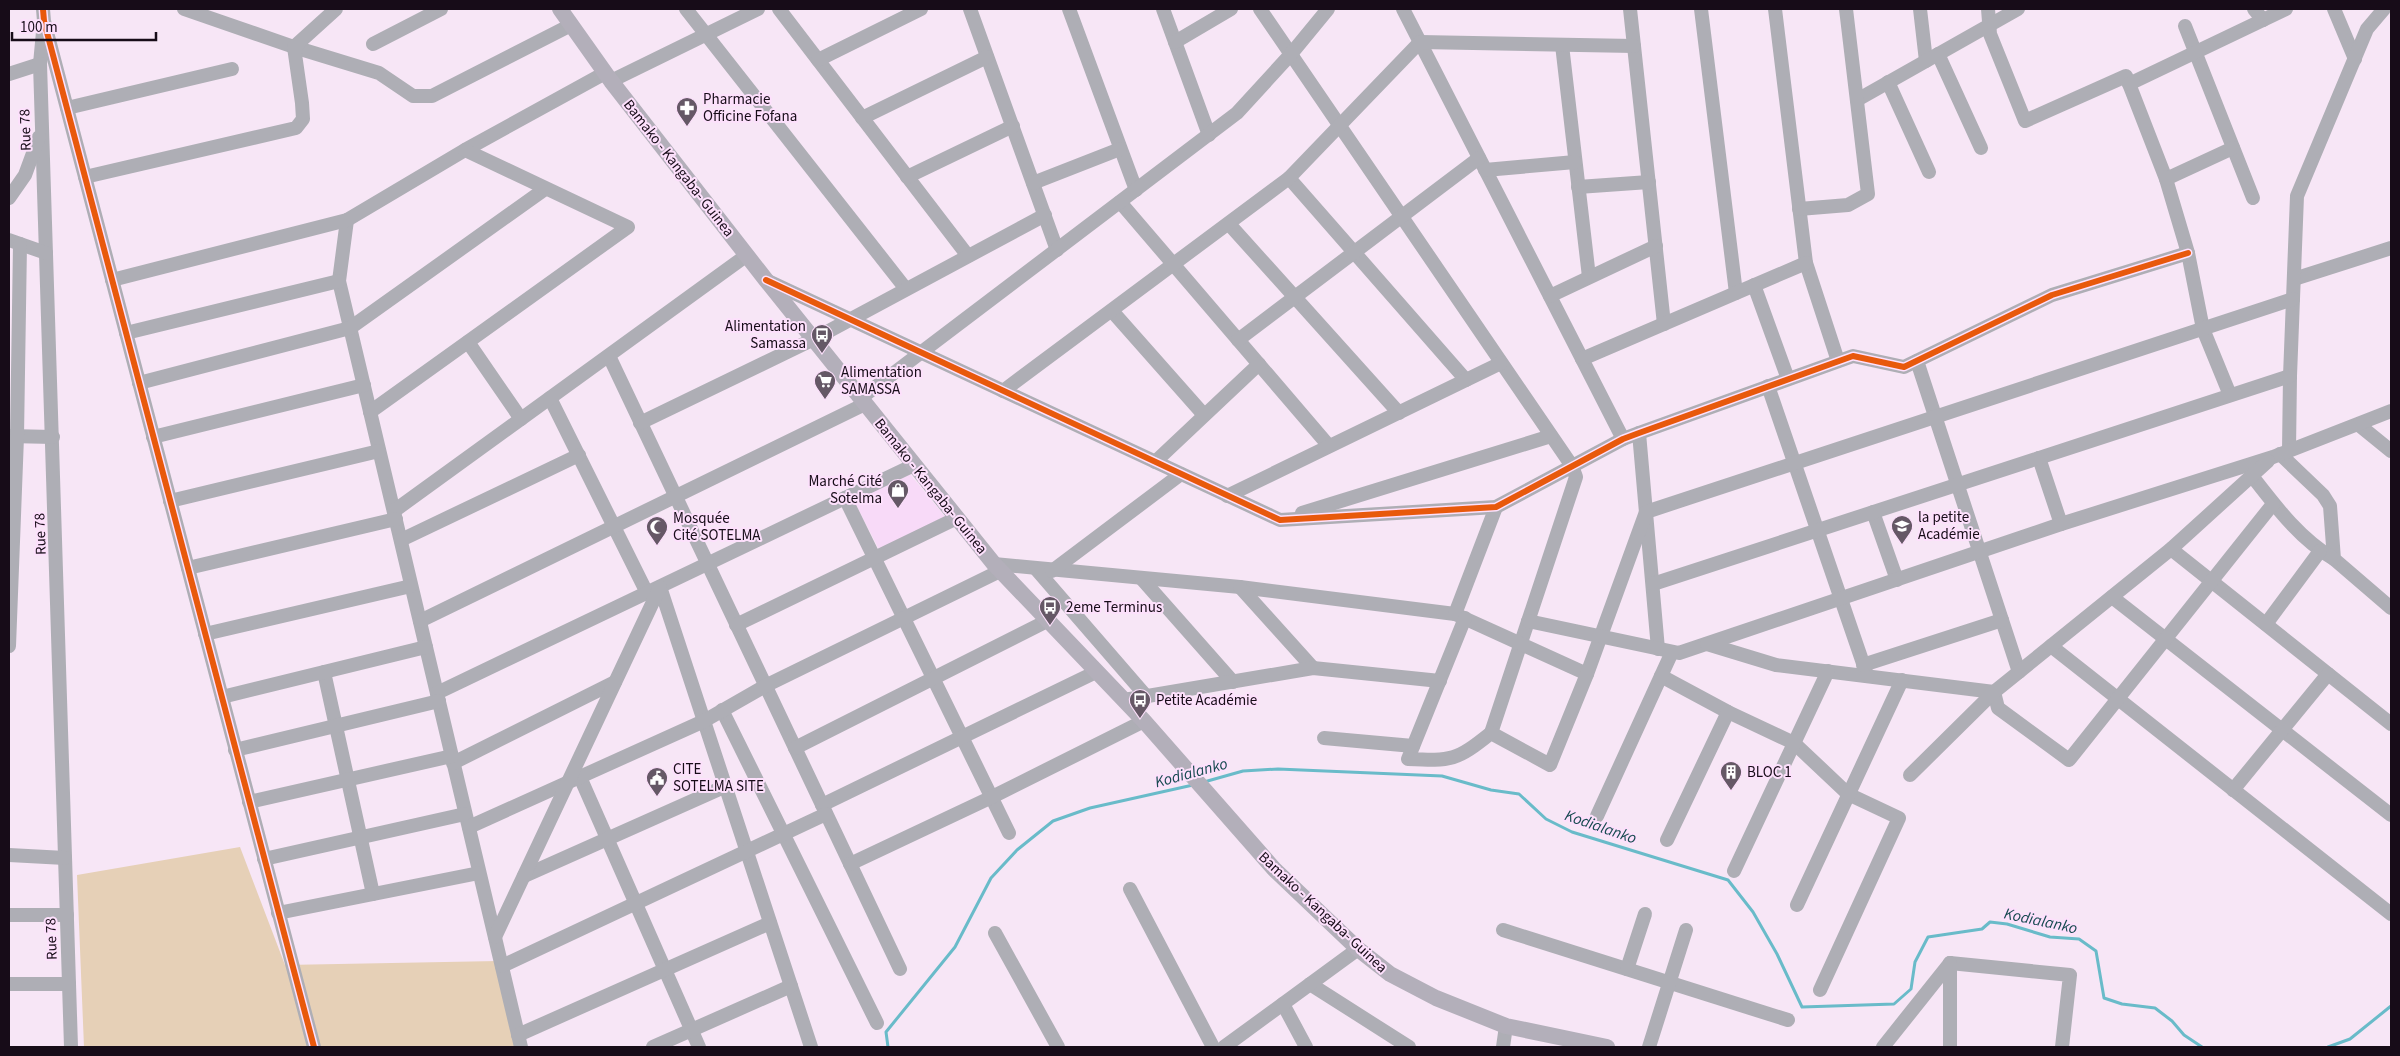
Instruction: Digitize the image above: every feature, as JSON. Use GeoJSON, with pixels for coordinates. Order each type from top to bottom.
{"type":"FeatureCollection","features":[{"type":"Feature","properties":{"kind":"main road","name":"Bamako - Kangaba- Guinea"},"geometry":{"type":"LineString","coordinates":[[560,9],[608,77],[747,256],[997,568],[1144,721],[1274,869],[1358,948],[1390,974],[1436,998],[1506,1026],[1607,1047]]}},
{"type":"Feature","properties":{"kind":"street"},"geometry":{"type":"LineString","coordinates":[[184,9],[294,47],[379,73],[413,96],[423,98],[432,96],[571,25]]}},
{"type":"Feature","properties":{"kind":"street"},"geometry":{"type":"LineString","coordinates":[[294,47],[336,9]]}},
{"type":"Feature","properties":{"kind":"street"},"geometry":{"type":"LineString","coordinates":[[373,44],[441,9]]}},
{"type":"Feature","properties":{"kind":"street"},"geometry":{"type":"LineString","coordinates":[[686,9],[906,289]]}},
{"type":"Feature","properties":{"kind":"street"},"geometry":{"type":"LineString","coordinates":[[112,280],[347,220],[465,150],[608,77],[758,9]]}},
{"type":"Feature","properties":{"kind":"street"},"geometry":{"type":"LineString","coordinates":[[779,9],[968,256]]}},
{"type":"Feature","properties":{"kind":"street"},"geometry":{"type":"LineString","coordinates":[[818,60],[921,9]]}},
{"type":"Feature","properties":{"kind":"street"},"geometry":{"type":"LineString","coordinates":[[970,9],[1057,250]]}},
{"type":"Feature","properties":{"kind":"street"},"geometry":{"type":"LineString","coordinates":[[1068,9],[1136,190]]}},
{"type":"Feature","properties":{"kind":"street"},"geometry":{"type":"LineString","coordinates":[[1163,9],[1209,135]]}},
{"type":"Feature","properties":{"kind":"street"},"geometry":{"type":"LineString","coordinates":[[1175,42],[1231,9]]}},
{"type":"Feature","properties":{"kind":"street"},"geometry":{"type":"LineString","coordinates":[[1260,9],[1572,466],[1576,477],[1491,733],[1467,752],[1445,760],[1408,759],[1440,680],[1496,507]]}},
{"type":"Feature","properties":{"kind":"street"},"geometry":{"type":"LineString","coordinates":[[420,621],[676,497],[863,401],[921,352],[1238,113],[1328,9]]}},
{"type":"Feature","properties":{"kind":"street"},"geometry":{"type":"LineString","coordinates":[[1403,9],[1623,439]]}},
{"type":"Feature","properties":{"kind":"street"},"geometry":{"type":"LineString","coordinates":[[1630,9],[1664,324]]}},
{"type":"Feature","properties":{"kind":"street"},"geometry":{"type":"LineString","coordinates":[[1701,9],[1736,293]]}},
{"type":"Feature","properties":{"kind":"street"},"geometry":{"type":"LineString","coordinates":[[1775,9],[1806,263],[1838,361]]}},
{"type":"Feature","properties":{"kind":"street"},"geometry":{"type":"LineString","coordinates":[[1799,209],[1848,205],[1868,194],[1846,9]]}},
{"type":"Feature","properties":{"kind":"street"},"geometry":{"type":"LineString","coordinates":[[1920,9],[1932,58],[1982,148]]}},
{"type":"Feature","properties":{"kind":"street"},"geometry":{"type":"LineString","coordinates":[[1988,9],[1990,34],[2025,121],[2126,76],[2166,179],[2188,253],[2203,329],[2230,395]]}},
{"type":"Feature","properties":{"kind":"street"},"geometry":{"type":"LineString","coordinates":[[1857,100],[2018,9]]}},
{"type":"Feature","properties":{"kind":"street"},"geometry":{"type":"LineString","coordinates":[[2129,84],[2195,52],[2258,14],[2286,9]]}},
{"type":"Feature","properties":{"kind":"street"},"geometry":{"type":"LineString","coordinates":[[2334,9],[2355,59]]}},
{"type":"Feature","properties":{"kind":"street"},"geometry":{"type":"LineString","coordinates":[[1910,775],[1994,692],[2171,549],[2252,476],[2281,454],[2290,376],[2297,196],[2367,29],[2384,9]]}},
{"type":"Feature","properties":{"kind":"street"},"geometry":{"type":"LineString","coordinates":[[43,15],[314,1047]]}},
{"type":"Feature","properties":{"kind":"street","name":"Rue 78"},"geometry":{"type":"LineString","coordinates":[[43,15],[40,64],[71,1047]]}},
{"type":"Feature","properties":{"kind":"street"},"geometry":{"type":"LineString","coordinates":[[2185,26],[2253,198]]}},
{"type":"Feature","properties":{"kind":"street"},"geometry":{"type":"LineString","coordinates":[[1003,391],[1289,178],[1420,42],[1634,46]]}},
{"type":"Feature","properties":{"kind":"street"},"geometry":{"type":"LineString","coordinates":[[1562,46],[1589,277]]}},
{"type":"Feature","properties":{"kind":"street"},"geometry":{"type":"LineString","coordinates":[[85,177],[296,128],[303,119],[294,47]]}},
{"type":"Feature","properties":{"kind":"street"},"geometry":{"type":"LineString","coordinates":[[862,118],[987,57]]}},
{"type":"Feature","properties":{"kind":"street"},"geometry":{"type":"LineString","coordinates":[[9,74],[40,64]]}},
{"type":"Feature","properties":{"kind":"street"},"geometry":{"type":"LineString","coordinates":[[66,108],[232,69]]}},
{"type":"Feature","properties":{"kind":"street"},"geometry":{"type":"LineString","coordinates":[[1888,82],[1929,172]]}},
{"type":"Feature","properties":{"kind":"street"},"geometry":{"type":"LineString","coordinates":[[908,177],[1013,126]]}},
{"type":"Feature","properties":{"kind":"street"},"geometry":{"type":"LineString","coordinates":[[9,198],[25,175],[42,131]]}},
{"type":"Feature","properties":{"kind":"street"},"geometry":{"type":"LineString","coordinates":[[2166,179],[2233,148]]}},
{"type":"Feature","properties":{"kind":"street"},"geometry":{"type":"LineString","coordinates":[[1033,183],[1120,149]]}},
{"type":"Feature","properties":{"kind":"street"},"geometry":{"type":"LineString","coordinates":[[370,412],[628,227],[465,150]]}},
{"type":"Feature","properties":{"kind":"street"},"geometry":{"type":"LineString","coordinates":[[1238,340],[1401,216],[1482,164],[1575,162]]}},
{"type":"Feature","properties":{"kind":"street"},"geometry":{"type":"LineString","coordinates":[[1289,178],[1466,380]]}},
{"type":"Feature","properties":{"kind":"street"},"geometry":{"type":"LineString","coordinates":[[1578,187],[1649,182]]}},
{"type":"Feature","properties":{"kind":"street"},"geometry":{"type":"LineString","coordinates":[[139,383],[350,328],[545,189]]}},
{"type":"Feature","properties":{"kind":"street"},"geometry":{"type":"LineString","coordinates":[[1120,202],[1329,446]]}},
{"type":"Feature","properties":{"kind":"street"},"geometry":{"type":"LineString","coordinates":[[640,423],[814,340],[1045,215]]}},
{"type":"Feature","properties":{"kind":"street"},"geometry":{"type":"LineString","coordinates":[[347,220],[339,281],[519,1041],[666,970],[770,924]]}},
{"type":"Feature","properties":{"kind":"street"},"geometry":{"type":"LineString","coordinates":[[1229,224],[1398,413]]}},
{"type":"Feature","properties":{"kind":"street"},"geometry":{"type":"LineString","coordinates":[[9,646],[15,242],[46,253]]}},
{"type":"Feature","properties":{"kind":"street"},"geometry":{"type":"LineString","coordinates":[[1550,296],[1656,246]]}},
{"type":"Feature","properties":{"kind":"street"},"geometry":{"type":"LineString","coordinates":[[2294,279],[2391,248]]}},
{"type":"Feature","properties":{"kind":"street"},"geometry":{"type":"LineString","coordinates":[[766,280],[1280,520],[1496,507],[1623,439],[1639,433],[1853,356],[1904,367],[2052,295],[2188,253]]}},
{"type":"Feature","properties":{"kind":"street"},"geometry":{"type":"LineString","coordinates":[[188,568],[395,515],[521,419],[747,256]]}},
{"type":"Feature","properties":{"kind":"street"},"geometry":{"type":"LineString","coordinates":[[1582,359],[1806,263]]}},
{"type":"Feature","properties":{"kind":"street"},"geometry":{"type":"LineString","coordinates":[[126,332],[339,281]]}},
{"type":"Feature","properties":{"kind":"street"},"geometry":{"type":"LineString","coordinates":[[1754,285],[1788,379]]}},
{"type":"Feature","properties":{"kind":"street"},"geometry":{"type":"LineString","coordinates":[[1646,512],[2293,299]]}},
{"type":"Feature","properties":{"kind":"street"},"geometry":{"type":"LineString","coordinates":[[1112,311],[1204,415]]}},
{"type":"Feature","properties":{"kind":"street"},"geometry":{"type":"LineString","coordinates":[[468,342],[521,419]]}},
{"type":"Feature","properties":{"kind":"street"},"geometry":{"type":"LineString","coordinates":[[608,356],[900,968]]}},
{"type":"Feature","properties":{"kind":"street"},"geometry":{"type":"LineString","coordinates":[[1917,361],[2019,672]]}},
{"type":"Feature","properties":{"kind":"street"},"geometry":{"type":"LineString","coordinates":[[1227,496],[1501,363]]}},
{"type":"Feature","properties":{"kind":"street"},"geometry":{"type":"LineString","coordinates":[[1155,462],[1258,364]]}},
{"type":"Feature","properties":{"kind":"street"},"geometry":{"type":"LineString","coordinates":[[1653,584],[2290,376]]}},
{"type":"Feature","properties":{"kind":"street"},"geometry":{"type":"LineString","coordinates":[[153,437],[364,386]]}},
{"type":"Feature","properties":{"kind":"street"},"geometry":{"type":"LineString","coordinates":[[1768,386],[1865,670]]}},
{"type":"Feature","properties":{"kind":"street"},"geometry":{"type":"LineString","coordinates":[[550,398],[647,593]]}},
{"type":"Feature","properties":{"kind":"street"},"geometry":{"type":"LineString","coordinates":[[1528,621],[1679,653],[2061,524],[2281,454],[2391,411]]}},
{"type":"Feature","properties":{"kind":"street"},"geometry":{"type":"LineString","coordinates":[[2359,425],[2391,451]]}},
{"type":"Feature","properties":{"kind":"street"},"geometry":{"type":"LineString","coordinates":[[1597,816],[1661,676],[1665,651],[1653,584],[1639,433]]}},
{"type":"Feature","properties":{"kind":"street"},"geometry":{"type":"LineString","coordinates":[[1280,520],[1551,436]]}},
{"type":"Feature","properties":{"kind":"street"},"geometry":{"type":"LineString","coordinates":[[13,437],[53,437]]}},
{"type":"Feature","properties":{"kind":"street"},"geometry":{"type":"LineString","coordinates":[[170,501],[380,451]]}},
{"type":"Feature","properties":{"kind":"street"},"geometry":{"type":"LineString","coordinates":[[2281,454],[2323,495],[2330,506],[2334,559]]}},
{"type":"Feature","properties":{"kind":"street"},"geometry":{"type":"LineString","coordinates":[[401,540],[579,455]]}},
{"type":"Feature","properties":{"kind":"street"},"geometry":{"type":"LineString","coordinates":[[2038,458],[2061,524]]}},
{"type":"Feature","properties":{"kind":"street"},"geometry":{"type":"LineString","coordinates":[[236,750],[336,726],[438,697],[647,593],[914,466]]}},
{"type":"Feature","properties":{"kind":"street"},"geometry":{"type":"LineString","coordinates":[[1052,570],[1181,474]]}},
{"type":"Feature","properties":{"kind":"street"},"geometry":{"type":"LineString","coordinates":[[2252,476],[2273,504],[2320,551],[2334,559],[2391,608]]}},
{"type":"Feature","properties":{"kind":"street"},"geometry":{"type":"LineString","coordinates":[[845,498],[1009,833]]}},
{"type":"Feature","properties":{"kind":"street"},"geometry":{"type":"LineString","coordinates":[[1994,692],[1998,708],[2069,760],[2273,504]]}},
{"type":"Feature","properties":{"kind":"street"},"geometry":{"type":"LineString","coordinates":[[1491,733],[1550,765],[1587,674],[1646,512]]}},
{"type":"Feature","properties":{"kind":"street"},"geometry":{"type":"LineString","coordinates":[[1874,512],[1897,580]]}},
{"type":"Feature","properties":{"kind":"street"},"geometry":{"type":"LineString","coordinates":[[736,625],[957,518]]}},
{"type":"Feature","properties":{"kind":"street"},"geometry":{"type":"LineString","coordinates":[[2171,549],[2391,724]]}},
{"type":"Feature","properties":{"kind":"street"},"geometry":{"type":"LineString","coordinates":[[2266,624],[2320,551]]}},
{"type":"Feature","properties":{"kind":"street"},"geometry":{"type":"LineString","coordinates":[[264,858],[360,837],[467,820],[574,779],[704,720],[765,686],[904,618],[997,568],[1052,570],[1240,587],[1460,616],[1587,674]]}},
{"type":"Feature","properties":{"kind":"street"},"geometry":{"type":"LineString","coordinates":[[1036,569],[1146,696]]}},
{"type":"Feature","properties":{"kind":"street"},"geometry":{"type":"LineString","coordinates":[[1142,578],[1233,682]]}},
{"type":"Feature","properties":{"kind":"street"},"geometry":{"type":"LineString","coordinates":[[205,634],[412,586]]}},
{"type":"Feature","properties":{"kind":"street"},"geometry":{"type":"LineString","coordinates":[[495,937],[574,779],[615,682],[660,587]]}},
{"type":"Feature","properties":{"kind":"street"},"geometry":{"type":"LineString","coordinates":[[660,587],[811,1047]]}},
{"type":"Feature","properties":{"kind":"street"},"geometry":{"type":"LineString","coordinates":[[1240,587],[1313,668]]}},
{"type":"Feature","properties":{"kind":"street"},"geometry":{"type":"LineString","coordinates":[[2112,597],[2391,815]]}},
{"type":"Feature","properties":{"kind":"street"},"geometry":{"type":"LineString","coordinates":[[1865,670],[2002,620]]}},
{"type":"Feature","properties":{"kind":"street"},"geometry":{"type":"LineString","coordinates":[[795,748],[1047,621]]}},
{"type":"Feature","properties":{"kind":"street"},"geometry":{"type":"LineString","coordinates":[[1707,644],[1776,665],[1828,671],[1865,670],[1902,680],[1994,692]]}},
{"type":"Feature","properties":{"kind":"street"},"geometry":{"type":"LineString","coordinates":[[2051,646],[2391,914]]}},
{"type":"Feature","properties":{"kind":"street"},"geometry":{"type":"LineString","coordinates":[[222,697],[426,647]]}},
{"type":"Feature","properties":{"kind":"street"},"geometry":{"type":"LineString","coordinates":[[1124,700],[1313,668],[1440,680]]}},
{"type":"Feature","properties":{"kind":"street"},"geometry":{"type":"LineString","coordinates":[[1734,870],[1828,671]]}},
{"type":"Feature","properties":{"kind":"street"},"geometry":{"type":"LineString","coordinates":[[324,672],[373,894]]}},
{"type":"Feature","properties":{"kind":"street"},"geometry":{"type":"LineString","coordinates":[[502,966],[783,835],[824,810],[962,738],[1096,672]]}},
{"type":"Feature","properties":{"kind":"street"},"geometry":{"type":"LineString","coordinates":[[2233,790],[2328,674]]}},
{"type":"Feature","properties":{"kind":"street"},"geometry":{"type":"LineString","coordinates":[[1661,676],[1728,712],[1794,743],[1848,794],[1900,818],[1820,990]]}},
{"type":"Feature","properties":{"kind":"street"},"geometry":{"type":"LineString","coordinates":[[1797,904],[1902,680]]}},
{"type":"Feature","properties":{"kind":"street"},"geometry":{"type":"LineString","coordinates":[[249,802],[348,780],[453,760],[615,682]]}},
{"type":"Feature","properties":{"kind":"street"},"geometry":{"type":"LineString","coordinates":[[722,710],[877,1023]]}},
{"type":"Feature","properties":{"kind":"street"},"geometry":{"type":"LineString","coordinates":[[1667,840],[1728,712]]}},
{"type":"Feature","properties":{"kind":"street"},"geometry":{"type":"LineString","coordinates":[[850,864],[992,798],[1144,721]]}},
{"type":"Feature","properties":{"kind":"street"},"geometry":{"type":"LineString","coordinates":[[1324,738],[1413,746]]}},
{"type":"Feature","properties":{"kind":"street"},"geometry":{"type":"LineString","coordinates":[[574,779],[607,838],[700,1047]]}},
{"type":"Feature","properties":{"kind":"street"},"geometry":{"type":"LineString","coordinates":[[524,876],[726,786]]}},
{"type":"Feature","properties":{"kind":"street"},"geometry":{"type":"LineString","coordinates":[[9,855],[65,858]]}},
{"type":"Feature","properties":{"kind":"street"},"geometry":{"type":"LineString","coordinates":[[278,913],[480,873]]}},
{"type":"Feature","properties":{"kind":"street"},"geometry":{"type":"LineString","coordinates":[[1130,889],[1213,1047]]}},
{"type":"Feature","properties":{"kind":"street"},"geometry":{"type":"LineString","coordinates":[[1627,969],[1645,914]]}},
{"type":"Feature","properties":{"kind":"street"},"geometry":{"type":"LineString","coordinates":[[9,915],[67,915]]}},
{"type":"Feature","properties":{"kind":"street"},"geometry":{"type":"LineString","coordinates":[[1503,930],[1788,1020]]}},
{"type":"Feature","properties":{"kind":"street"},"geometry":{"type":"LineString","coordinates":[[1649,1047],[1686,930]]}},
{"type":"Feature","properties":{"kind":"street"},"geometry":{"type":"LineString","coordinates":[[994,933],[1058,1047]]}},
{"type":"Feature","properties":{"kind":"street"},"geometry":{"type":"LineString","coordinates":[[1224,1047],[1358,948]]}},
{"type":"Feature","properties":{"kind":"street"},"geometry":{"type":"LineString","coordinates":[[1883,1047],[1950,963]]}},
{"type":"Feature","properties":{"kind":"street"},"geometry":{"type":"LineString","coordinates":[[1950,963],[1950,1047]]}},
{"type":"Feature","properties":{"kind":"street"},"geometry":{"type":"LineString","coordinates":[[1950,963],[2070,975],[2062,1047]]}},
{"type":"Feature","properties":{"kind":"street"},"geometry":{"type":"LineString","coordinates":[[9,984],[69,984]]}},
{"type":"Feature","properties":{"kind":"street"},"geometry":{"type":"LineString","coordinates":[[1310,984],[1402,1046]]}},
{"type":"Feature","properties":{"kind":"street"},"geometry":{"type":"LineString","coordinates":[[653,1047],[791,986]]}},
{"type":"Feature","properties":{"kind":"street"},"geometry":{"type":"LineString","coordinates":[[1283,1004],[1306,1047]]}},
{"type":"Feature","properties":{"kind":"street"},"geometry":{"type":"LineString","coordinates":[[1503,1047],[1506,1026]]}},
{"type":"Feature","properties":{"kind":"shaded area","name":"Marché Cité Sotelma"},"geometry":{"type":"Polygon","coordinates":[[[908,472],[947,519],[880,551],[853,499],[908,472]]]}},
{"type":"Feature","properties":{"kind":"shaded area"},"geometry":{"type":"Polygon","coordinates":[[[240,847],[285,965],[498,961],[516,1047],[84,1047],[77,875],[240,847]]]}},
{"type":"Feature","properties":{"kind":"waterway","name":"Kodialanko"},"geometry":{"type":"LineString","coordinates":[[1204,782],[1243,771],[1278,769],[1442,776],[1491,790],[1519,794],[1546,819],[1572,832],[1728,880],[1753,912],[1777,954],[1802,1007],[1894,1004],[1911,989],[1915,962],[1928,937],[1982,929],[1990,922],[2007,924],[2050,937],[2079,939],[2096,951],[2104,998],[2122,1004],[2155,1008],[2172,1021],[2184,1035],[2202,1047]]}},
{"type":"Feature","properties":{"kind":"waterway","name":"Kodialanko"},"geometry":{"type":"LineString","coordinates":[[888,1047],[886,1032],[955,947],[991,878],[1017,850],[1053,821],[1090,808],[1193,785]]}},
{"type":"Feature","properties":{"kind":"waterway","name":"Kodialanko"},"geometry":{"type":"LineString","coordinates":[[2328,1047],[2350,1039],[2391,1006]]}},
{"type":"Feature","properties":{"kind":"cycle path"},"geometry":{"type":"LineString","coordinates":[[43,9],[44,21],[314,1047]]}},
{"type":"Feature","properties":{"kind":"cycle path"},"geometry":{"type":"LineString","coordinates":[[766,280],[1280,520],[1496,507],[1623,439],[1639,433],[1853,356],[1904,367],[2052,295],[2188,253]]}},
{"type":"Feature","properties":{"kind":"place","name":"Pharmacie Officine Fofana"},"geometry":{"type":"Point","coordinates":[687,127]}},
{"type":"Feature","properties":{"kind":"place","name":"Alimentation Samassa"},"geometry":{"type":"Point","coordinates":[822,354]}},
{"type":"Feature","properties":{"kind":"place","name":"Alimentation SAMASSA"},"geometry":{"type":"Point","coordinates":[825,400]}},
{"type":"Feature","properties":{"kind":"place","name":"Marché Cité Sotelma"},"geometry":{"type":"Point","coordinates":[898,509]}},
{"type":"Feature","properties":{"kind":"place","name":"la petite Académie"},"geometry":{"type":"Point","coordinates":[1902,545]}},
{"type":"Feature","properties":{"kind":"place","name":"Mosquée Cité SOTELMA"},"geometry":{"type":"Point","coordinates":[657,546]}},
{"type":"Feature","properties":{"kind":"place","name":"2eme Terminus"},"geometry":{"type":"Point","coordinates":[1050,626]}},
{"type":"Feature","properties":{"kind":"place","name":"Petite Académie"},"geometry":{"type":"Point","coordinates":[1140,719]}},
{"type":"Feature","properties":{"kind":"place","name":"BLOC 1"},"geometry":{"type":"Point","coordinates":[1731,791]}},
{"type":"Feature","properties":{"kind":"place","name":"CITE SOTELMA SITE"},"geometry":{"type":"Point","coordinates":[657,797]}}]}
